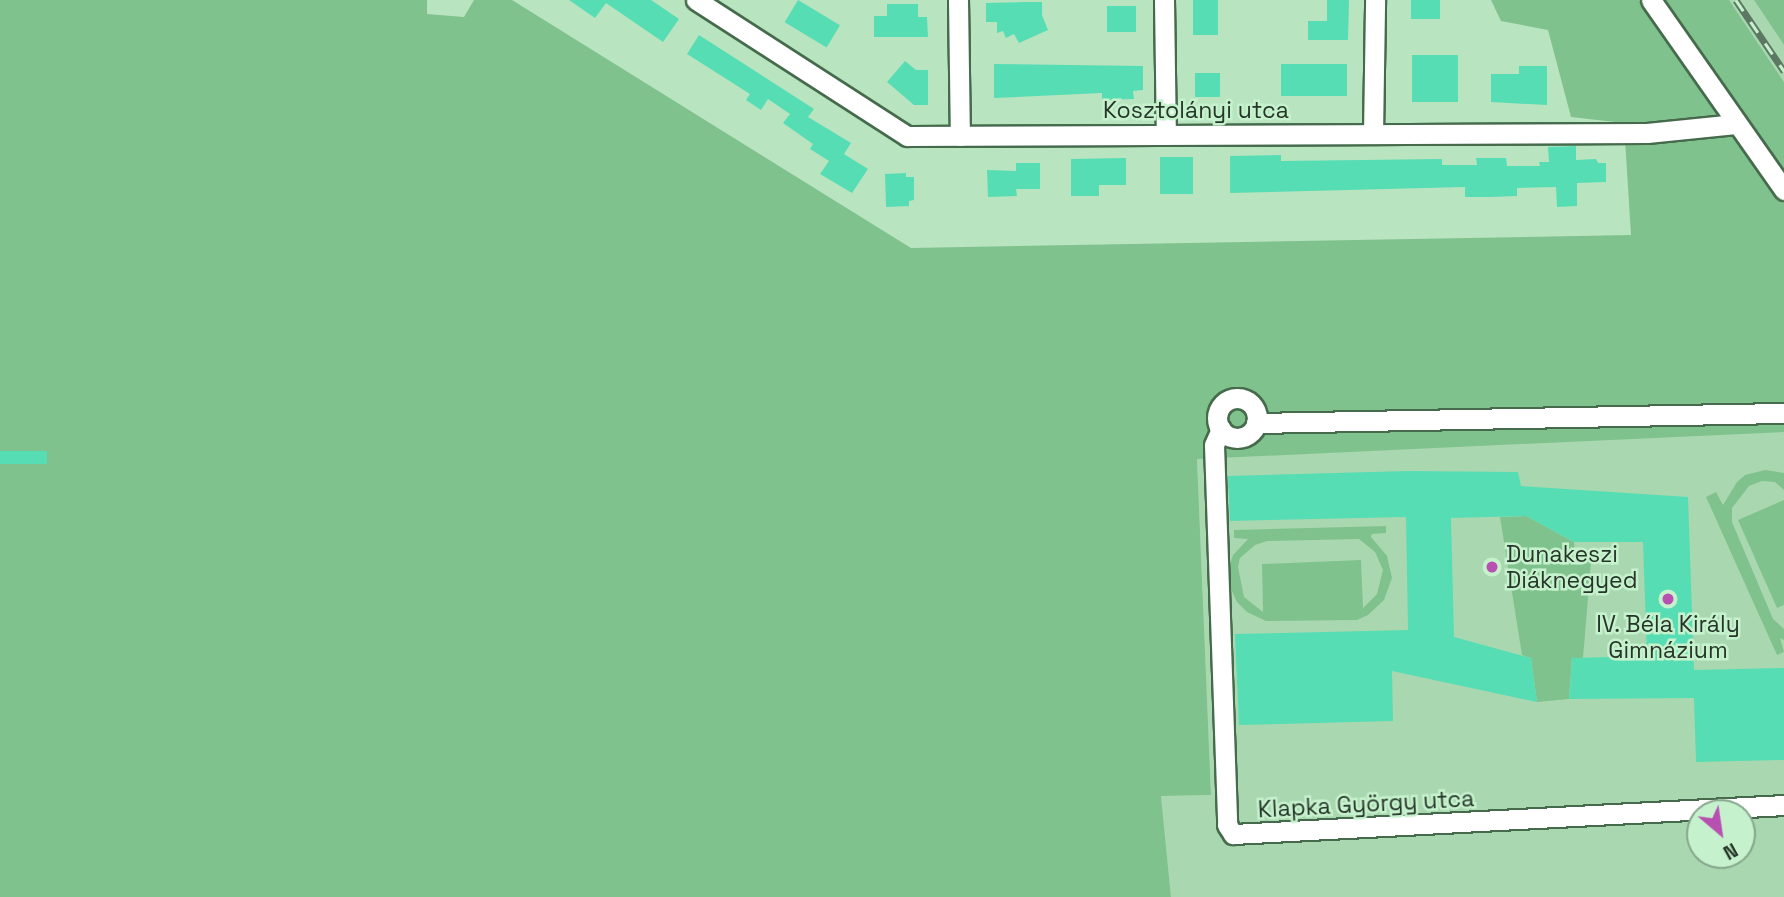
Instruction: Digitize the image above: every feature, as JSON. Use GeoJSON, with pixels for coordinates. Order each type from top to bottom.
{"type":"FeatureCollection","features":[{"type":"Feature","properties":{"kind":"street","name":"Kosztolányi utca"},"geometry":{"type":"LineString","coordinates":[[696,0],[907,136],[1647,133],[1736,124]]}},
{"type":"Feature","properties":{"kind":"street"},"geometry":{"type":"LineString","coordinates":[[958,0],[960,136]]}},
{"type":"Feature","properties":{"kind":"street"},"geometry":{"type":"LineString","coordinates":[[1164,0],[1166,135]]}},
{"type":"Feature","properties":{"kind":"street"},"geometry":{"type":"LineString","coordinates":[[1373,134],[1375,0]]}},
{"type":"Feature","properties":{"kind":"street"},"geometry":{"type":"LineString","coordinates":[[1651,0],[1784,190]]}},
{"type":"Feature","properties":{"kind":"street","name":"Klapka György utca"},"geometry":{"type":"LineString","coordinates":[[1256,423],[1252,405],[1234,398],[1219,410],[1221,429],[1214,445],[1227,825],[1233,834],[1784,805]]}},
{"type":"Feature","properties":{"kind":"street"},"geometry":{"type":"LineString","coordinates":[[1221,429],[1238,438],[1249,433],[1256,423],[1784,413]]}},
{"type":"Feature","properties":{"kind":"shaded area"},"geometry":{"type":"Polygon","coordinates":[[[0,0],[427,0],[427,14],[464,17],[474,0],[512,0],[911,248],[1631,235],[1624,123],[1571,117],[1548,30],[1501,21],[1491,0],[1639,0],[1784,203],[1784,432],[1197,459],[1211,795],[1161,796],[1171,897],[0,897],[0,0]]]}},
{"type":"Feature","properties":{"kind":"shaded area"},"geometry":{"type":"Polygon","coordinates":[[[1664,0],[1729,0],[1784,82],[1784,175],[1664,0]]]}},
{"type":"Feature","properties":{"kind":"shaded area"},"geometry":{"type":"Polygon","coordinates":[[[1729,0],[1754,0],[1784,45],[1784,82],[1729,0]]]}},
{"type":"Feature","properties":{"kind":"shaded area"},"geometry":{"type":"Polygon","coordinates":[[[1754,0],[1784,0],[1784,45],[1754,0]]]}},
{"type":"Feature","properties":{"kind":"shaded area","name":"Dunakeszi Diáknegyed"},"geometry":{"type":"Polygon","coordinates":[[[1784,248],[1784,897],[1171,897],[1161,796],[1211,795],[1197,458],[1784,248]]]}},
{"type":"Feature","properties":{"kind":"shaded area"},"geometry":{"type":"Polygon","coordinates":[[[1765,470],[1784,473],[1784,490],[1775,482],[1762,481],[1749,486],[1732,508],[1732,522],[1773,619],[1784,629],[1784,640],[1780,638],[1784,652],[1777,655],[1706,497],[1716,492],[1723,505],[1737,482],[1745,475],[1765,470]]]}},
{"type":"Feature","properties":{"kind":"shaded area"},"geometry":{"type":"Polygon","coordinates":[[[1784,500],[1784,605],[1777,608],[1738,520],[1784,500]]]}},
{"type":"Feature","properties":{"kind":"shaded area"},"geometry":{"type":"Polygon","coordinates":[[[1526,516],[1574,542],[1575,551],[1592,550],[1583,658],[1572,658],[1569,699],[1537,702],[1531,658],[1522,655],[1500,517],[1526,516]]]}},
{"type":"Feature","properties":{"kind":"shaded area"},"geometry":{"type":"Polygon","coordinates":[[[1386,526],[1386,533],[1372,534],[1371,537],[1387,556],[1392,578],[1384,600],[1368,615],[1357,620],[1266,621],[1247,612],[1237,602],[1231,589],[1229,567],[1233,555],[1248,539],[1234,538],[1234,530],[1386,526]],[[1359,539],[1267,541],[1255,545],[1240,558],[1238,567],[1244,597],[1263,612],[1262,564],[1361,560],[1363,608],[1377,594],[1383,570],[1375,552],[1359,539]]]}},
{"type":"Feature","properties":{"kind":"building"},"geometry":{"type":"Polygon","coordinates":[[[569,0],[651,0],[679,19],[663,42],[606,3],[595,18],[569,0]]]}},
{"type":"Feature","properties":{"kind":"building"},"geometry":{"type":"Polygon","coordinates":[[[798,0],[840,25],[827,48],[785,22],[798,0]]]}},
{"type":"Feature","properties":{"kind":"building"},"geometry":{"type":"Polygon","coordinates":[[[1193,0],[1218,0],[1218,35],[1193,35],[1193,0]]]}},
{"type":"Feature","properties":{"kind":"building"},"geometry":{"type":"Polygon","coordinates":[[[1327,0],[1349,0],[1348,40],[1308,40],[1308,21],[1327,21],[1327,0]]]}},
{"type":"Feature","properties":{"kind":"building"},"geometry":{"type":"Polygon","coordinates":[[[1411,0],[1440,0],[1440,19],[1411,19],[1411,0]]]}},
{"type":"Feature","properties":{"kind":"building"},"geometry":{"type":"Polygon","coordinates":[[[1042,2],[1042,15],[1048,30],[1019,43],[1014,34],[1006,38],[1003,31],[997,33],[997,22],[986,22],[986,3],[1042,2]]]}},
{"type":"Feature","properties":{"kind":"building"},"geometry":{"type":"Polygon","coordinates":[[[887,4],[918,4],[918,17],[927,17],[928,37],[874,37],[874,16],[887,16],[887,4]]]}},
{"type":"Feature","properties":{"kind":"building"},"geometry":{"type":"Polygon","coordinates":[[[1107,6],[1136,6],[1136,32],[1107,32],[1107,6]]]}},
{"type":"Feature","properties":{"kind":"building"},"geometry":{"type":"Polygon","coordinates":[[[699,35],[814,109],[808,117],[851,143],[844,154],[868,169],[852,193],[820,174],[829,161],[810,149],[813,144],[783,123],[790,114],[768,99],[761,110],[746,100],[750,94],[687,54],[699,35]]]}},
{"type":"Feature","properties":{"kind":"building"},"geometry":{"type":"Polygon","coordinates":[[[1412,55],[1458,55],[1458,102],[1412,102],[1412,55]]]}},
{"type":"Feature","properties":{"kind":"building"},"geometry":{"type":"Polygon","coordinates":[[[905,61],[916,70],[928,70],[928,105],[914,105],[887,82],[905,61]]]}},
{"type":"Feature","properties":{"kind":"building"},"geometry":{"type":"Polygon","coordinates":[[[994,64],[1143,66],[1143,90],[1133,91],[1134,99],[1102,100],[1102,93],[994,98],[994,64]]]}},
{"type":"Feature","properties":{"kind":"building"},"geometry":{"type":"Polygon","coordinates":[[[1281,64],[1347,64],[1347,96],[1281,96],[1281,64]]]}},
{"type":"Feature","properties":{"kind":"building"},"geometry":{"type":"Polygon","coordinates":[[[1519,66],[1547,66],[1547,105],[1491,102],[1491,74],[1519,74],[1519,66]]]}},
{"type":"Feature","properties":{"kind":"building"},"geometry":{"type":"Polygon","coordinates":[[[1195,73],[1220,73],[1220,97],[1195,97],[1195,73]]]}},
{"type":"Feature","properties":{"kind":"building"},"geometry":{"type":"Polygon","coordinates":[[[1576,146],[1576,160],[1596,159],[1598,163],[1606,163],[1606,182],[1577,183],[1577,206],[1557,207],[1556,187],[1517,188],[1517,196],[1491,197],[1465,197],[1465,187],[1230,193],[1230,156],[1281,155],[1281,161],[1442,159],[1442,165],[1477,165],[1476,158],[1506,158],[1507,166],[1540,166],[1539,162],[1549,162],[1548,147],[1576,146]]]}},
{"type":"Feature","properties":{"kind":"building"},"geometry":{"type":"Polygon","coordinates":[[[1160,157],[1193,157],[1193,194],[1160,194],[1160,157]]]}},
{"type":"Feature","properties":{"kind":"building"},"geometry":{"type":"Polygon","coordinates":[[[1126,158],[1126,185],[1099,185],[1099,196],[1071,196],[1071,159],[1126,158]]]}},
{"type":"Feature","properties":{"kind":"building"},"geometry":{"type":"Polygon","coordinates":[[[1016,163],[1040,163],[1040,189],[1016,189],[1017,196],[988,197],[987,170],[1016,171],[1016,163]]]}},
{"type":"Feature","properties":{"kind":"building"},"geometry":{"type":"Polygon","coordinates":[[[906,173],[906,177],[914,177],[914,200],[909,201],[909,206],[886,207],[885,174],[906,173]]]}},
{"type":"Feature","properties":{"kind":"building"},"geometry":{"type":"Polygon","coordinates":[[[0,451],[47,451],[47,464],[0,464],[0,451]]]}},
{"type":"Feature","properties":{"kind":"building"},"geometry":{"type":"Polygon","coordinates":[[[1407,471],[1518,472],[1521,486],[1688,497],[1694,670],[1784,668],[1784,760],[1696,762],[1694,698],[1569,699],[1572,658],[1647,656],[1643,542],[1574,542],[1526,516],[1451,518],[1454,637],[1531,658],[1537,702],[1392,671],[1393,721],[1239,725],[1235,634],[1408,630],[1406,517],[1230,521],[1228,476],[1407,471]]]}},
{"type":"Feature","properties":{"kind":"railway"},"geometry":{"type":"LineString","coordinates":[[1736,0],[1784,71]]}},
{"type":"Feature","properties":{"kind":"place","name":"Dunakeszi Diáknegyed"},"geometry":{"type":"Point","coordinates":[1492,567]}},
{"type":"Feature","properties":{"kind":"place","name":"IV. Béla Király Gimnázium"},"geometry":{"type":"Point","coordinates":[1668,599]}}]}
